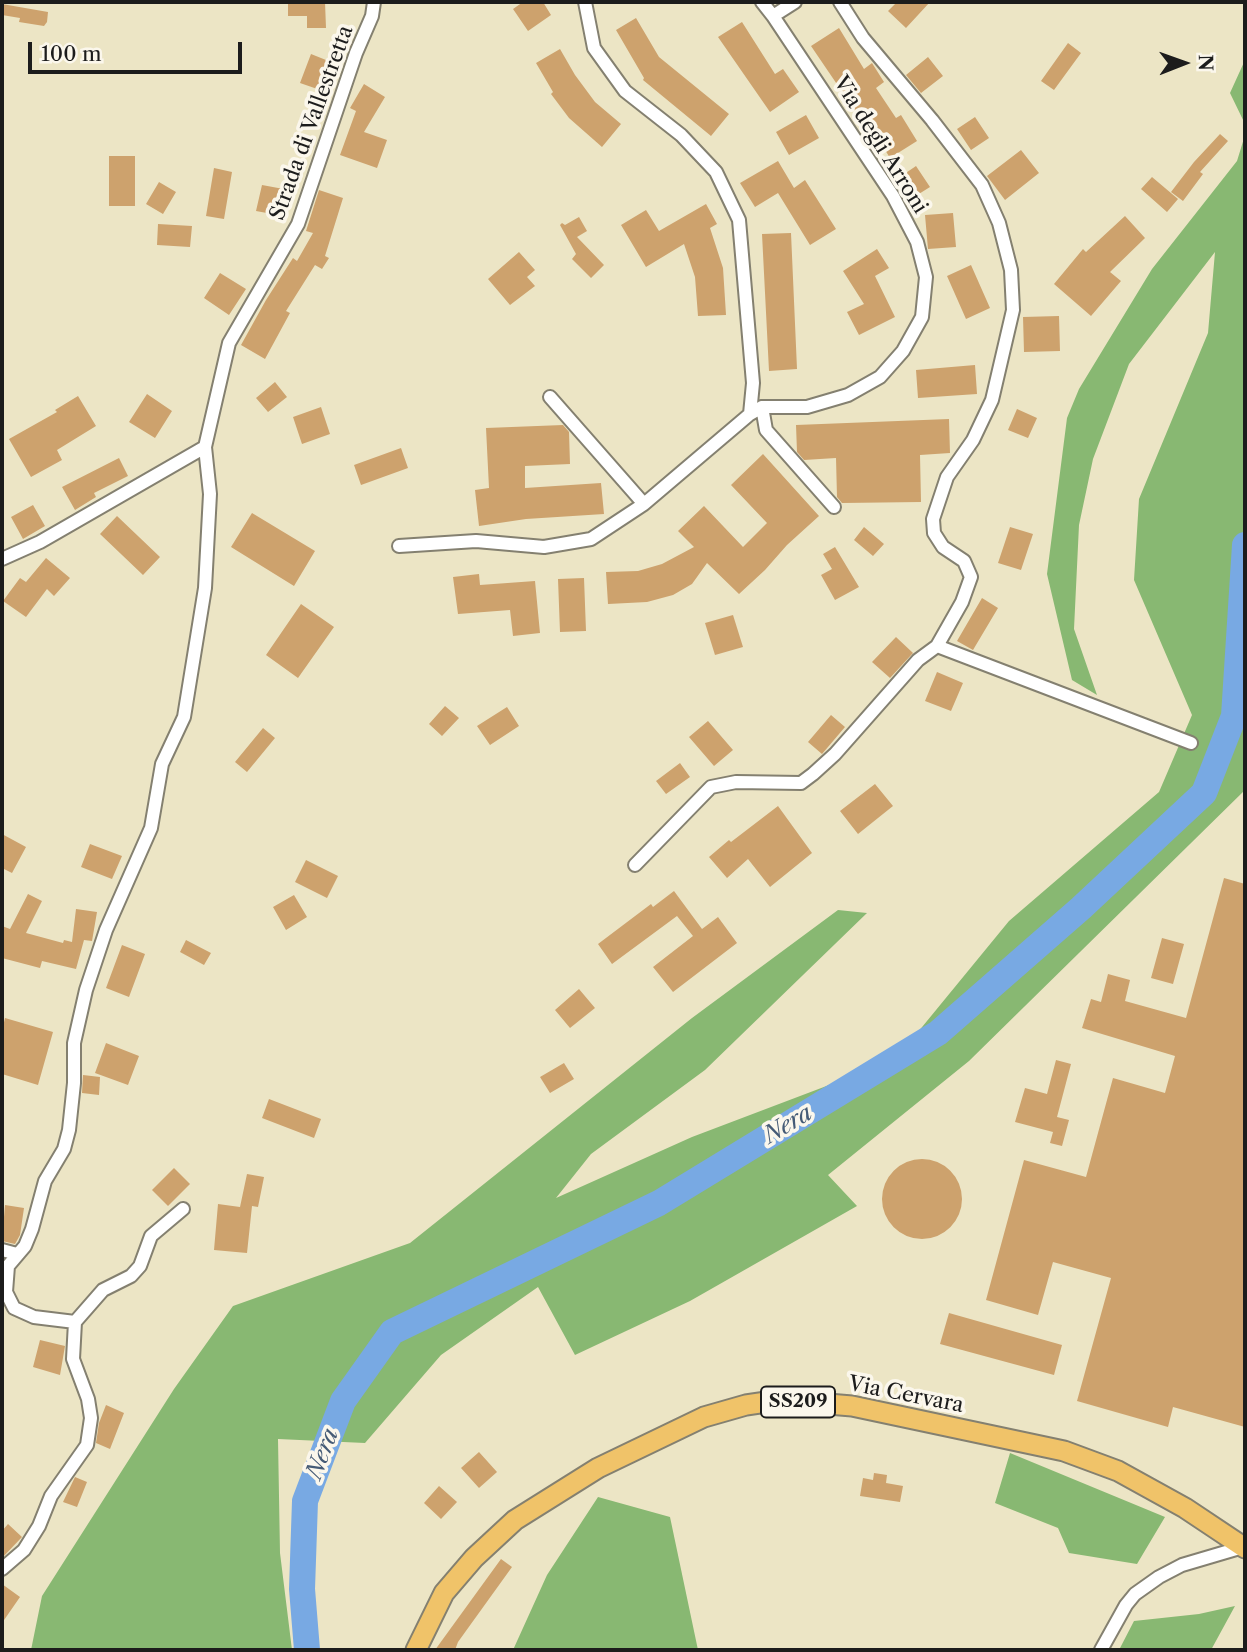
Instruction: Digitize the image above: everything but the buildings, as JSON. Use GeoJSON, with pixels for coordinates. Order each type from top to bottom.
{"type":"FeatureCollection","features":[{"type":"Feature","properties":{"kind":"main road","name":"Via Cervara"},"geometry":{"type":"LineString","coordinates":[[416,1650],[444,1593],[474,1558],[515,1520],[598,1468],[704,1417],[746,1405],[780,1400],[852,1406],[1064,1451],[1118,1471],[1185,1508],[1244,1548]]}},
{"type":"Feature","properties":{"kind":"street","name":"Strada di Vallestretta"},"geometry":{"type":"LineString","coordinates":[[75,1322],[34,1317],[14,1308],[6,1293],[8,1266],[25,1246],[45,1181],[64,1149],[74,1083],[74,1043],[86,990],[106,930],[151,828],[162,764],[184,717],[205,588],[210,494],[205,447],[229,343],[298,224],[356,53],[372,16],[374,2]]}},
{"type":"Feature","properties":{"kind":"street"},"geometry":{"type":"LineString","coordinates":[[585,2],[594,48],[625,91],[681,135],[716,172],[739,220],[753,383],[750,414]]}},
{"type":"Feature","properties":{"kind":"street","name":"Via degli Arroni"},"geometry":{"type":"LineString","coordinates":[[762,2],[893,196],[917,242],[926,277],[922,317],[903,351],[880,377],[848,395],[807,407],[762,407]]}},
{"type":"Feature","properties":{"kind":"street"},"geometry":{"type":"LineString","coordinates":[[773,16],[794,2]]}},
{"type":"Feature","properties":{"kind":"street"},"geometry":{"type":"LineString","coordinates":[[635,865],[711,787],[736,782],[801,783],[813,774],[835,754],[918,660],[937,646],[962,602],[971,577],[964,561],[943,547],[934,533],[933,519],[947,477],[973,440],[992,400],[1013,310],[1011,270],[999,223],[982,185],[863,38],[840,2]]}},
{"type":"Feature","properties":{"kind":"street"},"geometry":{"type":"LineString","coordinates":[[550,397],[644,504]]}},
{"type":"Feature","properties":{"kind":"street"},"geometry":{"type":"LineString","coordinates":[[399,546],[476,541],[544,547],[592,539],[644,504],[750,414],[762,407],[766,430],[834,508]]}},
{"type":"Feature","properties":{"kind":"street"},"geometry":{"type":"LineString","coordinates":[[2,559],[40,542],[205,447]]}},
{"type":"Feature","properties":{"kind":"street"},"geometry":{"type":"LineString","coordinates":[[937,646],[1191,743]]}},
{"type":"Feature","properties":{"kind":"street"},"geometry":{"type":"LineString","coordinates":[[2,1569],[24,1550],[39,1526],[51,1496],[87,1445],[91,1418],[88,1399],[73,1359],[75,1322],[103,1290],[131,1276],[140,1266],[152,1236],[183,1209]]}},
{"type":"Feature","properties":{"kind":"street"},"geometry":{"type":"LineString","coordinates":[[2,1250],[17,1254]]}},
{"type":"Feature","properties":{"kind":"street"},"geometry":{"type":"LineString","coordinates":[[1101,1650],[1135,1594],[1159,1577],[1182,1566],[1244,1548]]}},
{"type":"Feature","properties":{"kind":"green space"},"geometry":{"type":"Polygon","coordinates":[[[1245,60],[1245,124],[1230,93],[1245,60]]]}},
{"type":"Feature","properties":{"kind":"green space"},"geometry":{"type":"Polygon","coordinates":[[[1245,135],[1245,790],[969,1061],[828,1175],[857,1206],[690,1301],[575,1355],[538,1287],[441,1355],[365,1443],[278,1439],[280,1553],[292,1650],[31,1650],[42,1596],[174,1389],[233,1306],[410,1243],[692,1018],[838,910],[867,913],[705,1070],[591,1154],[556,1198],[692,1137],[895,1060],[1009,921],[1159,792],[1192,715],[1134,580],[1139,499],[1208,333],[1215,252],[1129,364],[1093,459],[1079,525],[1074,629],[1097,695],[1072,680],[1047,574],[1067,418],[1079,389],[1152,269],[1237,161],[1245,135]]]}},
{"type":"Feature","properties":{"kind":"green space"},"geometry":{"type":"Polygon","coordinates":[[[1010,1453],[1165,1517],[1137,1564],[1069,1553],[1058,1528],[995,1503],[1010,1453]]]}},
{"type":"Feature","properties":{"kind":"green space"},"geometry":{"type":"Polygon","coordinates":[[[598,1497],[670,1517],[698,1650],[513,1650],[547,1575],[598,1497]]]}},
{"type":"Feature","properties":{"kind":"green space"},"geometry":{"type":"Polygon","coordinates":[[[1235,1606],[1211,1650],[1119,1650],[1134,1621],[1199,1614],[1235,1606]]]}},
{"type":"Feature","properties":{"kind":"waterway","name":"Nera"},"geometry":{"type":"LineString","coordinates":[[307,1650],[302,1589],[305,1501],[343,1401],[392,1332],[659,1203],[938,1033],[1081,908],[1204,793],[1234,716],[1245,545]]}}]}
